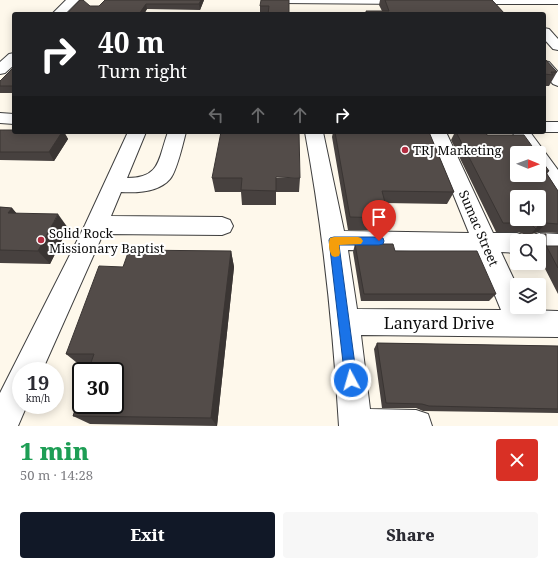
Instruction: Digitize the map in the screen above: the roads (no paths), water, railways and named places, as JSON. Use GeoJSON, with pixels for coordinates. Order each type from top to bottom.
{"type":"FeatureCollection","features":[{"type":"Feature","properties":{"kind":"street"},"geometry":{"type":"LineString","coordinates":[[60,12],[73,0]]}},
{"type":"Feature","properties":{"kind":"street"},"geometry":{"type":"LineString","coordinates":[[281,0],[424,0]]}},
{"type":"Feature","properties":{"kind":"street"},"geometry":{"type":"LineString","coordinates":[[309,0],[309,12]]}},
{"type":"Feature","properties":{"kind":"street"},"geometry":{"type":"LineString","coordinates":[[513,0],[524,12]]}},
{"type":"Feature","properties":{"kind":"street"},"geometry":{"type":"LineString","coordinates":[[454,1],[558,1]]}},
{"type":"Feature","properties":{"kind":"street"},"geometry":{"type":"LineString","coordinates":[[546,34],[558,46]]}},
{"type":"Feature","properties":{"kind":"street"},"geometry":{"type":"LineString","coordinates":[[0,70],[12,59]]}},
{"type":"Feature","properties":{"kind":"street"},"geometry":{"type":"LineString","coordinates":[[546,67],[558,80]]}},
{"type":"Feature","properties":{"kind":"street"},"geometry":{"type":"LineString","coordinates":[[0,118],[12,119]]}},
{"type":"Feature","properties":{"kind":"street"},"geometry":{"type":"LineString","coordinates":[[546,126],[558,127]]}},
{"type":"Feature","properties":{"kind":"street"},"geometry":{"type":"LineString","coordinates":[[31,362],[96,225],[136,134]]}},
{"type":"Feature","properties":{"kind":"street"},"geometry":{"type":"LineString","coordinates":[[113,185],[141,185],[159,179],[163,174],[176,134]]}},
{"type":"Feature","properties":{"kind":"street"},"geometry":{"type":"LineString","coordinates":[[314,134],[334,240],[345,322],[355,426],[416,426]]}},
{"type":"Feature","properties":{"kind":"street","name":"Sumac Street"},"geometry":{"type":"LineString","coordinates":[[438,134],[520,323]]}},
{"type":"Feature","properties":{"kind":"street"},"geometry":{"type":"LineString","coordinates":[[523,134],[531,146]]}},
{"type":"Feature","properties":{"kind":"street"},"geometry":{"type":"LineString","coordinates":[[546,168],[558,185]]}},
{"type":"Feature","properties":{"kind":"street"},"geometry":{"type":"LineString","coordinates":[[96,225],[222,226]]}},
{"type":"Feature","properties":{"kind":"street"},"geometry":{"type":"LineString","coordinates":[[334,240],[510,243]]}},
{"type":"Feature","properties":{"kind":"street"},"geometry":{"type":"LineString","coordinates":[[546,244],[558,244]]}},
{"type":"Feature","properties":{"kind":"street","name":"Lanyard Drive"},"geometry":{"type":"LineString","coordinates":[[345,322],[558,324]]}},
{"type":"Feature","properties":{"kind":"street"},"geometry":{"type":"LineString","coordinates":[[1,426],[12,402]]}},
{"type":"Feature","properties":{"kind":"place","name":"TRJ Marketing"},"geometry":{"type":"Point","coordinates":[405,150]}},
{"type":"Feature","properties":{"kind":"place","name":"Solid Rock Missionary Baptist"},"geometry":{"type":"Point","coordinates":[41,240]}}]}
